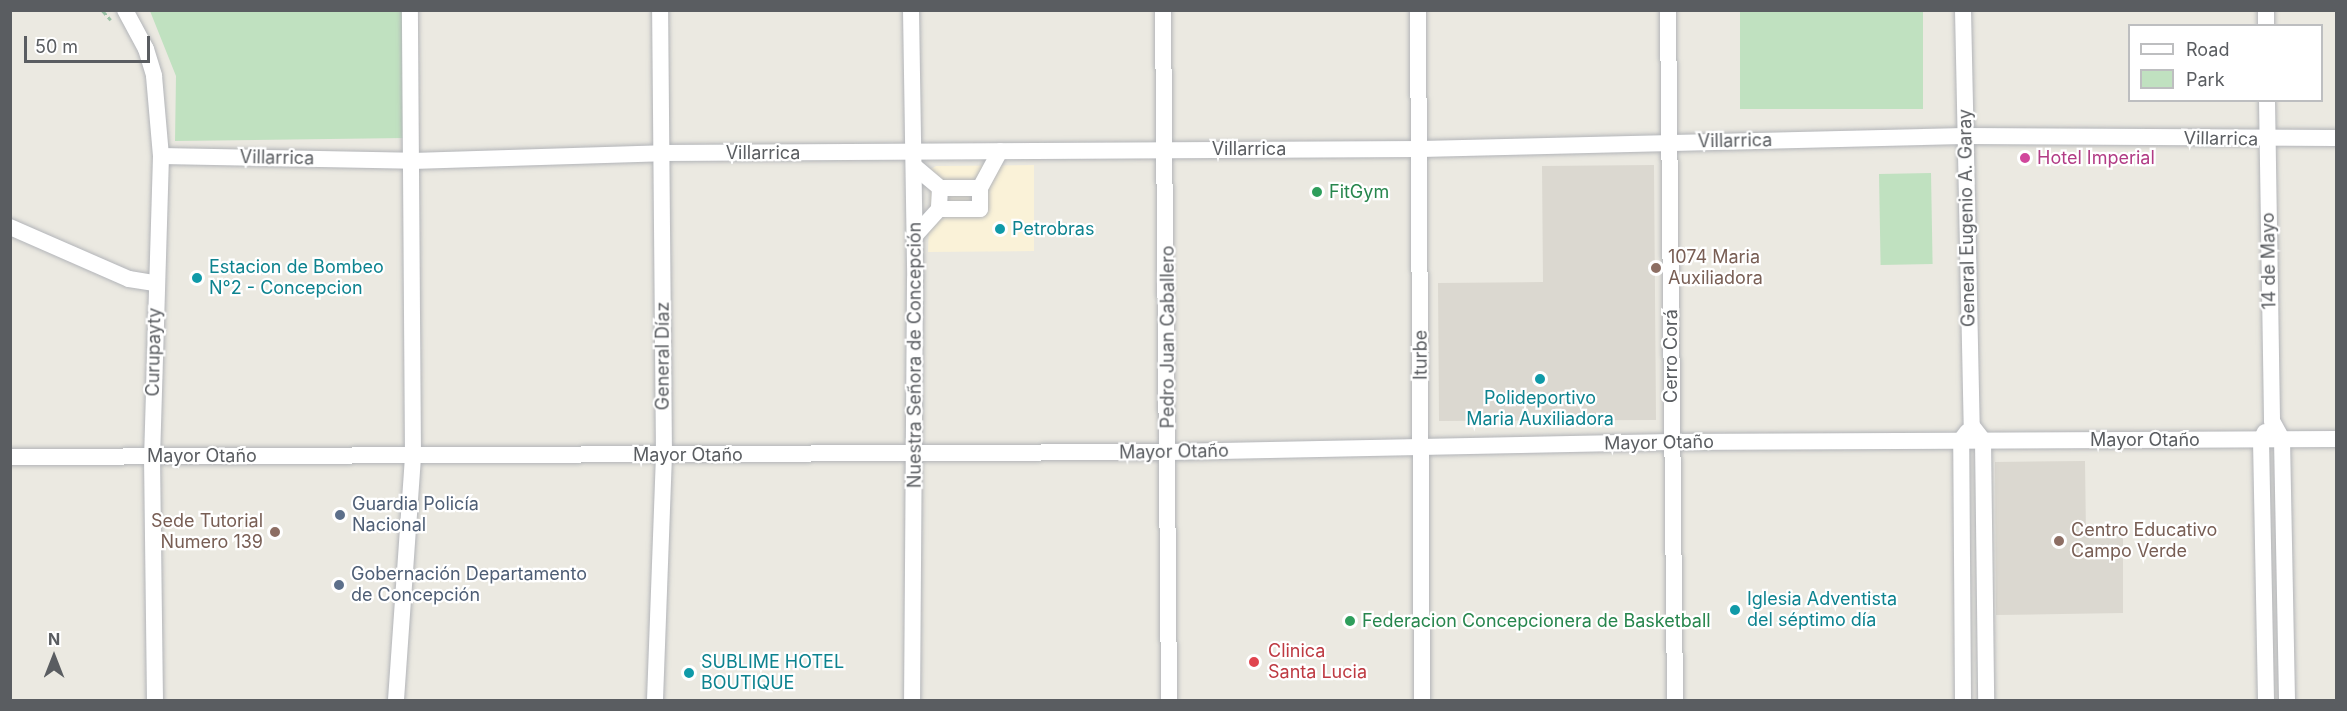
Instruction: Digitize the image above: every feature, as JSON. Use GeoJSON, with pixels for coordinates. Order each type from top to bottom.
{"type":"FeatureCollection","features":[{"type":"Feature","properties":{"kind":"street","name":"Curupayty"},"geometry":{"type":"LineString","coordinates":[[125,10],[146,49],[154,76],[161,156],[155,283],[152,456],[154,700]]}},
{"type":"Feature","properties":{"kind":"street"},"geometry":{"type":"LineString","coordinates":[[396,700],[413,456],[410,10]]}},
{"type":"Feature","properties":{"kind":"street","name":"General Díaz"},"geometry":{"type":"LineString","coordinates":[[655,700],[664,456],[660,10]]}},
{"type":"Feature","properties":{"kind":"street","name":"Nuestra Señora de Concepción"},"geometry":{"type":"LineString","coordinates":[[911,10],[915,236],[912,700]]}},
{"type":"Feature","properties":{"kind":"street","name":"Pedro Juan Caballero"},"geometry":{"type":"LineString","coordinates":[[1163,10],[1167,150],[1169,700]]}},
{"type":"Feature","properties":{"kind":"street","name":"Iturbe"},"geometry":{"type":"LineString","coordinates":[[1418,10],[1421,149],[1422,700]]}},
{"type":"Feature","properties":{"kind":"street","name":"Cerro Corá"},"geometry":{"type":"LineString","coordinates":[[1668,10],[1675,700]]}},
{"type":"Feature","properties":{"kind":"street","name":"General Eugenio A. Garay"},"geometry":{"type":"LineString","coordinates":[[1963,10],[1972,426]]}},
{"type":"Feature","properties":{"kind":"street","name":"14 de Mayo"},"geometry":{"type":"LineString","coordinates":[[2267,102],[2272,421],[2282,439],[2287,700]]}},
{"type":"Feature","properties":{"kind":"street","name":"Villarrica"},"geometry":{"type":"LineString","coordinates":[[161,156],[412,161],[662,153],[914,159],[999,151],[1421,149],[1964,136],[2267,140],[2337,138]]}},
{"type":"Feature","properties":{"kind":"street"},"geometry":{"type":"LineString","coordinates":[[939,209],[980,209],[980,188],[999,151]]}},
{"type":"Feature","properties":{"kind":"street"},"geometry":{"type":"LineString","coordinates":[[914,159],[940,188],[939,209],[915,236]]}},
{"type":"Feature","properties":{"kind":"street"},"geometry":{"type":"LineString","coordinates":[[940,188],[980,188]]}},
{"type":"Feature","properties":{"kind":"street"},"geometry":{"type":"LineString","coordinates":[[10,227],[129,279],[155,283]]}},
{"type":"Feature","properties":{"kind":"street"},"geometry":{"type":"LineString","coordinates":[[2266,700],[2261,440],[2272,421]]}},
{"type":"Feature","properties":{"kind":"street"},"geometry":{"type":"LineString","coordinates":[[1963,700],[1960,440],[1972,426],[1983,440],[1986,700]]}},
{"type":"Feature","properties":{"kind":"street","name":"Mayor Otaño"},"geometry":{"type":"LineString","coordinates":[[10,457],[664,456],[1169,452],[1671,442],[2337,439]]}},
{"type":"Feature","properties":{"kind":"shaded area","name":"Petrobras"},"geometry":{"type":"Polygon","coordinates":[[[1034,165],[1034,251],[928,252],[931,169],[936,166],[1034,165]]]}},
{"type":"Feature","properties":{"kind":"shaded area"},"geometry":{"type":"Polygon","coordinates":[[[1654,165],[1656,420],[1439,421],[1438,283],[1543,282],[1542,166],[1654,165]]]}},
{"type":"Feature","properties":{"kind":"shaded area","name":"Centro Educativo Campo Verde"},"geometry":{"type":"Polygon","coordinates":[[[2085,461],[2086,535],[2123,535],[2123,613],[1996,615],[1995,462],[2085,461]]]}},
{"type":"Feature","properties":{"kind":"green space"},"geometry":{"type":"Polygon","coordinates":[[[150,11],[403,11],[405,138],[175,141],[176,76],[150,11]]]}},
{"type":"Feature","properties":{"kind":"green space"},"geometry":{"type":"Polygon","coordinates":[[[1740,11],[1923,11],[1923,109],[1740,109],[1740,11]]]}},
{"type":"Feature","properties":{"kind":"green space"},"geometry":{"type":"Polygon","coordinates":[[[1931,173],[1933,264],[1881,265],[1879,174],[1931,173]]]}},
{"type":"Feature","properties":{"kind":"place","name":"Hotel Imperial"},"geometry":{"type":"Point","coordinates":[2025,158]}},
{"type":"Feature","properties":{"kind":"place","name":"FitGym"},"geometry":{"type":"Point","coordinates":[1317,192]}},
{"type":"Feature","properties":{"kind":"place","name":"Petrobras"},"geometry":{"type":"Point","coordinates":[1000,229]}},
{"type":"Feature","properties":{"kind":"place","name":"1074 Maria Auxiliadora"},"geometry":{"type":"Point","coordinates":[1656,268]}},
{"type":"Feature","properties":{"kind":"place","name":"Estacion de Bombeo N°2 - Concepcion"},"geometry":{"type":"Point","coordinates":[197,278]}},
{"type":"Feature","properties":{"kind":"place","name":"Polideportivo Maria Auxiliadora"},"geometry":{"type":"Point","coordinates":[1540,379]}},
{"type":"Feature","properties":{"kind":"place","name":"Guardia Policía Nacional"},"geometry":{"type":"Point","coordinates":[340,515]}},
{"type":"Feature","properties":{"kind":"place","name":"Sede Tutorial Numero 139"},"geometry":{"type":"Point","coordinates":[275,532]}},
{"type":"Feature","properties":{"kind":"place","name":"Centro Educativo Campo Verde"},"geometry":{"type":"Point","coordinates":[2059,541]}},
{"type":"Feature","properties":{"kind":"place","name":"Gobernación Departamento de Concepción"},"geometry":{"type":"Point","coordinates":[339,585]}},
{"type":"Feature","properties":{"kind":"place","name":"Iglesia Adventista del séptimo día"},"geometry":{"type":"Point","coordinates":[1735,610]}},
{"type":"Feature","properties":{"kind":"place","name":"Federacion Concepcionera de Basketball"},"geometry":{"type":"Point","coordinates":[1350,621]}},
{"type":"Feature","properties":{"kind":"place","name":"Clinica Santa Lucia"},"geometry":{"type":"Point","coordinates":[1254,662]}},
{"type":"Feature","properties":{"kind":"place","name":"SUBLIME HOTEL BOUTIQUE"},"geometry":{"type":"Point","coordinates":[689,673]}}]}
